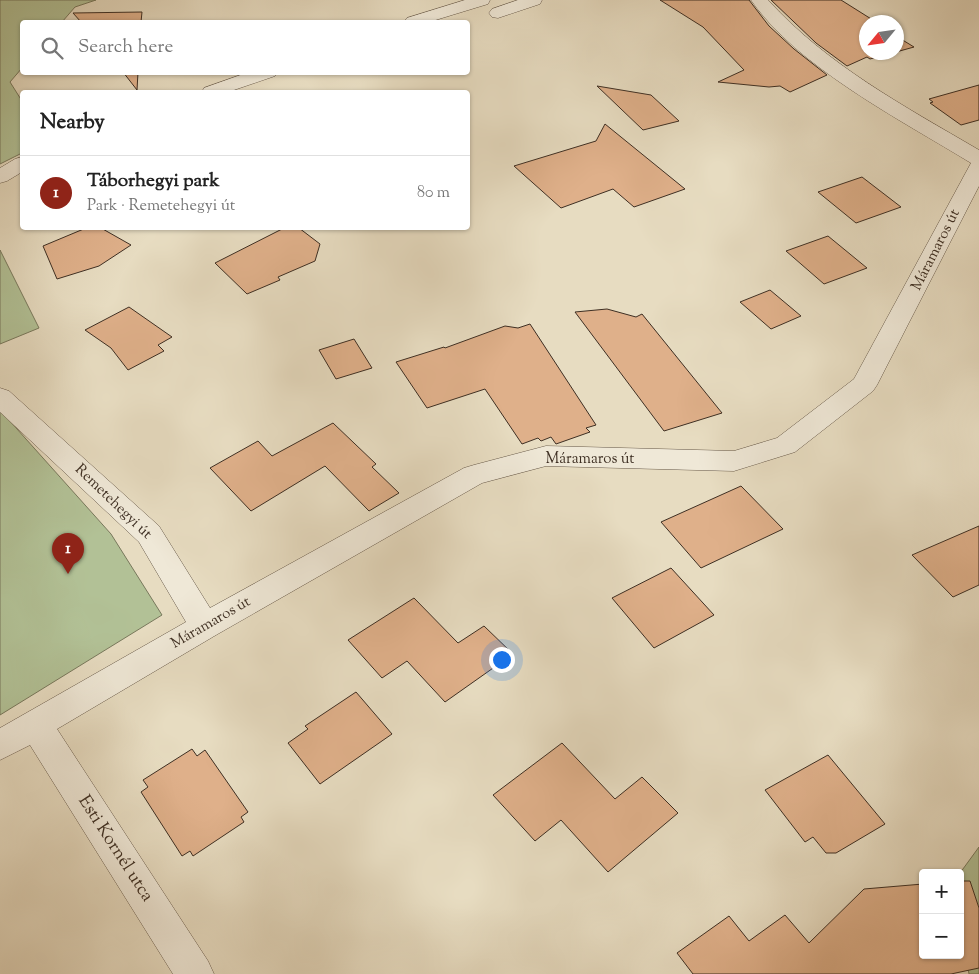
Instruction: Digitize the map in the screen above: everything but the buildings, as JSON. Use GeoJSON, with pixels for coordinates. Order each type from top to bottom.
{"type":"FeatureCollection","features":[{"type":"Feature","properties":{"kind":"street"},"geometry":{"type":"LineString","coordinates":[[419,20],[481,0]]}},
{"type":"Feature","properties":{"kind":"street"},"geometry":{"type":"LineString","coordinates":[[456,20],[481,0]]}},
{"type":"Feature","properties":{"kind":"street"},"geometry":{"type":"LineString","coordinates":[[512,0],[498,13],[534,0]]}},
{"type":"Feature","properties":{"kind":"street"},"geometry":{"type":"LineString","coordinates":[[759,0],[772,16],[812,53],[844,76],[979,159]]}},
{"type":"Feature","properties":{"kind":"street"},"geometry":{"type":"LineString","coordinates":[[218,90],[260,75]]}},
{"type":"Feature","properties":{"kind":"street"},"geometry":{"type":"LineString","coordinates":[[0,177],[20,164]]}},
{"type":"Feature","properties":{"kind":"street","name":"Máramaros út"},"geometry":{"type":"LineString","coordinates":[[0,745],[205,626],[474,474],[546,456],[734,462],[786,445],[864,385],[979,166]]}},
{"type":"Feature","properties":{"kind":"street","name":"Remetehegyi út"},"geometry":{"type":"LineString","coordinates":[[0,397],[149,534],[205,626]]}},
{"type":"Feature","properties":{"kind":"street","name":"Esti Kornél utca"},"geometry":{"type":"LineString","coordinates":[[35,724],[194,974]]}},
{"type":"Feature","properties":{"kind":"green space"},"geometry":{"type":"Polygon","coordinates":[[[0,0],[96,0],[75,7],[64,20],[20,20],[20,70],[10,82],[20,98],[20,154],[0,164],[0,0]]]}},
{"type":"Feature","properties":{"kind":"green space"},"geometry":{"type":"Polygon","coordinates":[[[0,250],[39,328],[0,344],[0,250]]]}},
{"type":"Feature","properties":{"kind":"green space"},"geometry":{"type":"Polygon","coordinates":[[[0,410],[111,534],[162,615],[0,715],[0,410]]]}},
{"type":"Feature","properties":{"kind":"green space"},"geometry":{"type":"Polygon","coordinates":[[[979,847],[979,974],[969,974],[964,943],[963,869],[979,847]]]}},
{"type":"Feature","properties":{"kind":"place","name":"Táborhegyi park"},"geometry":{"type":"Point","coordinates":[68,574]}}]}
